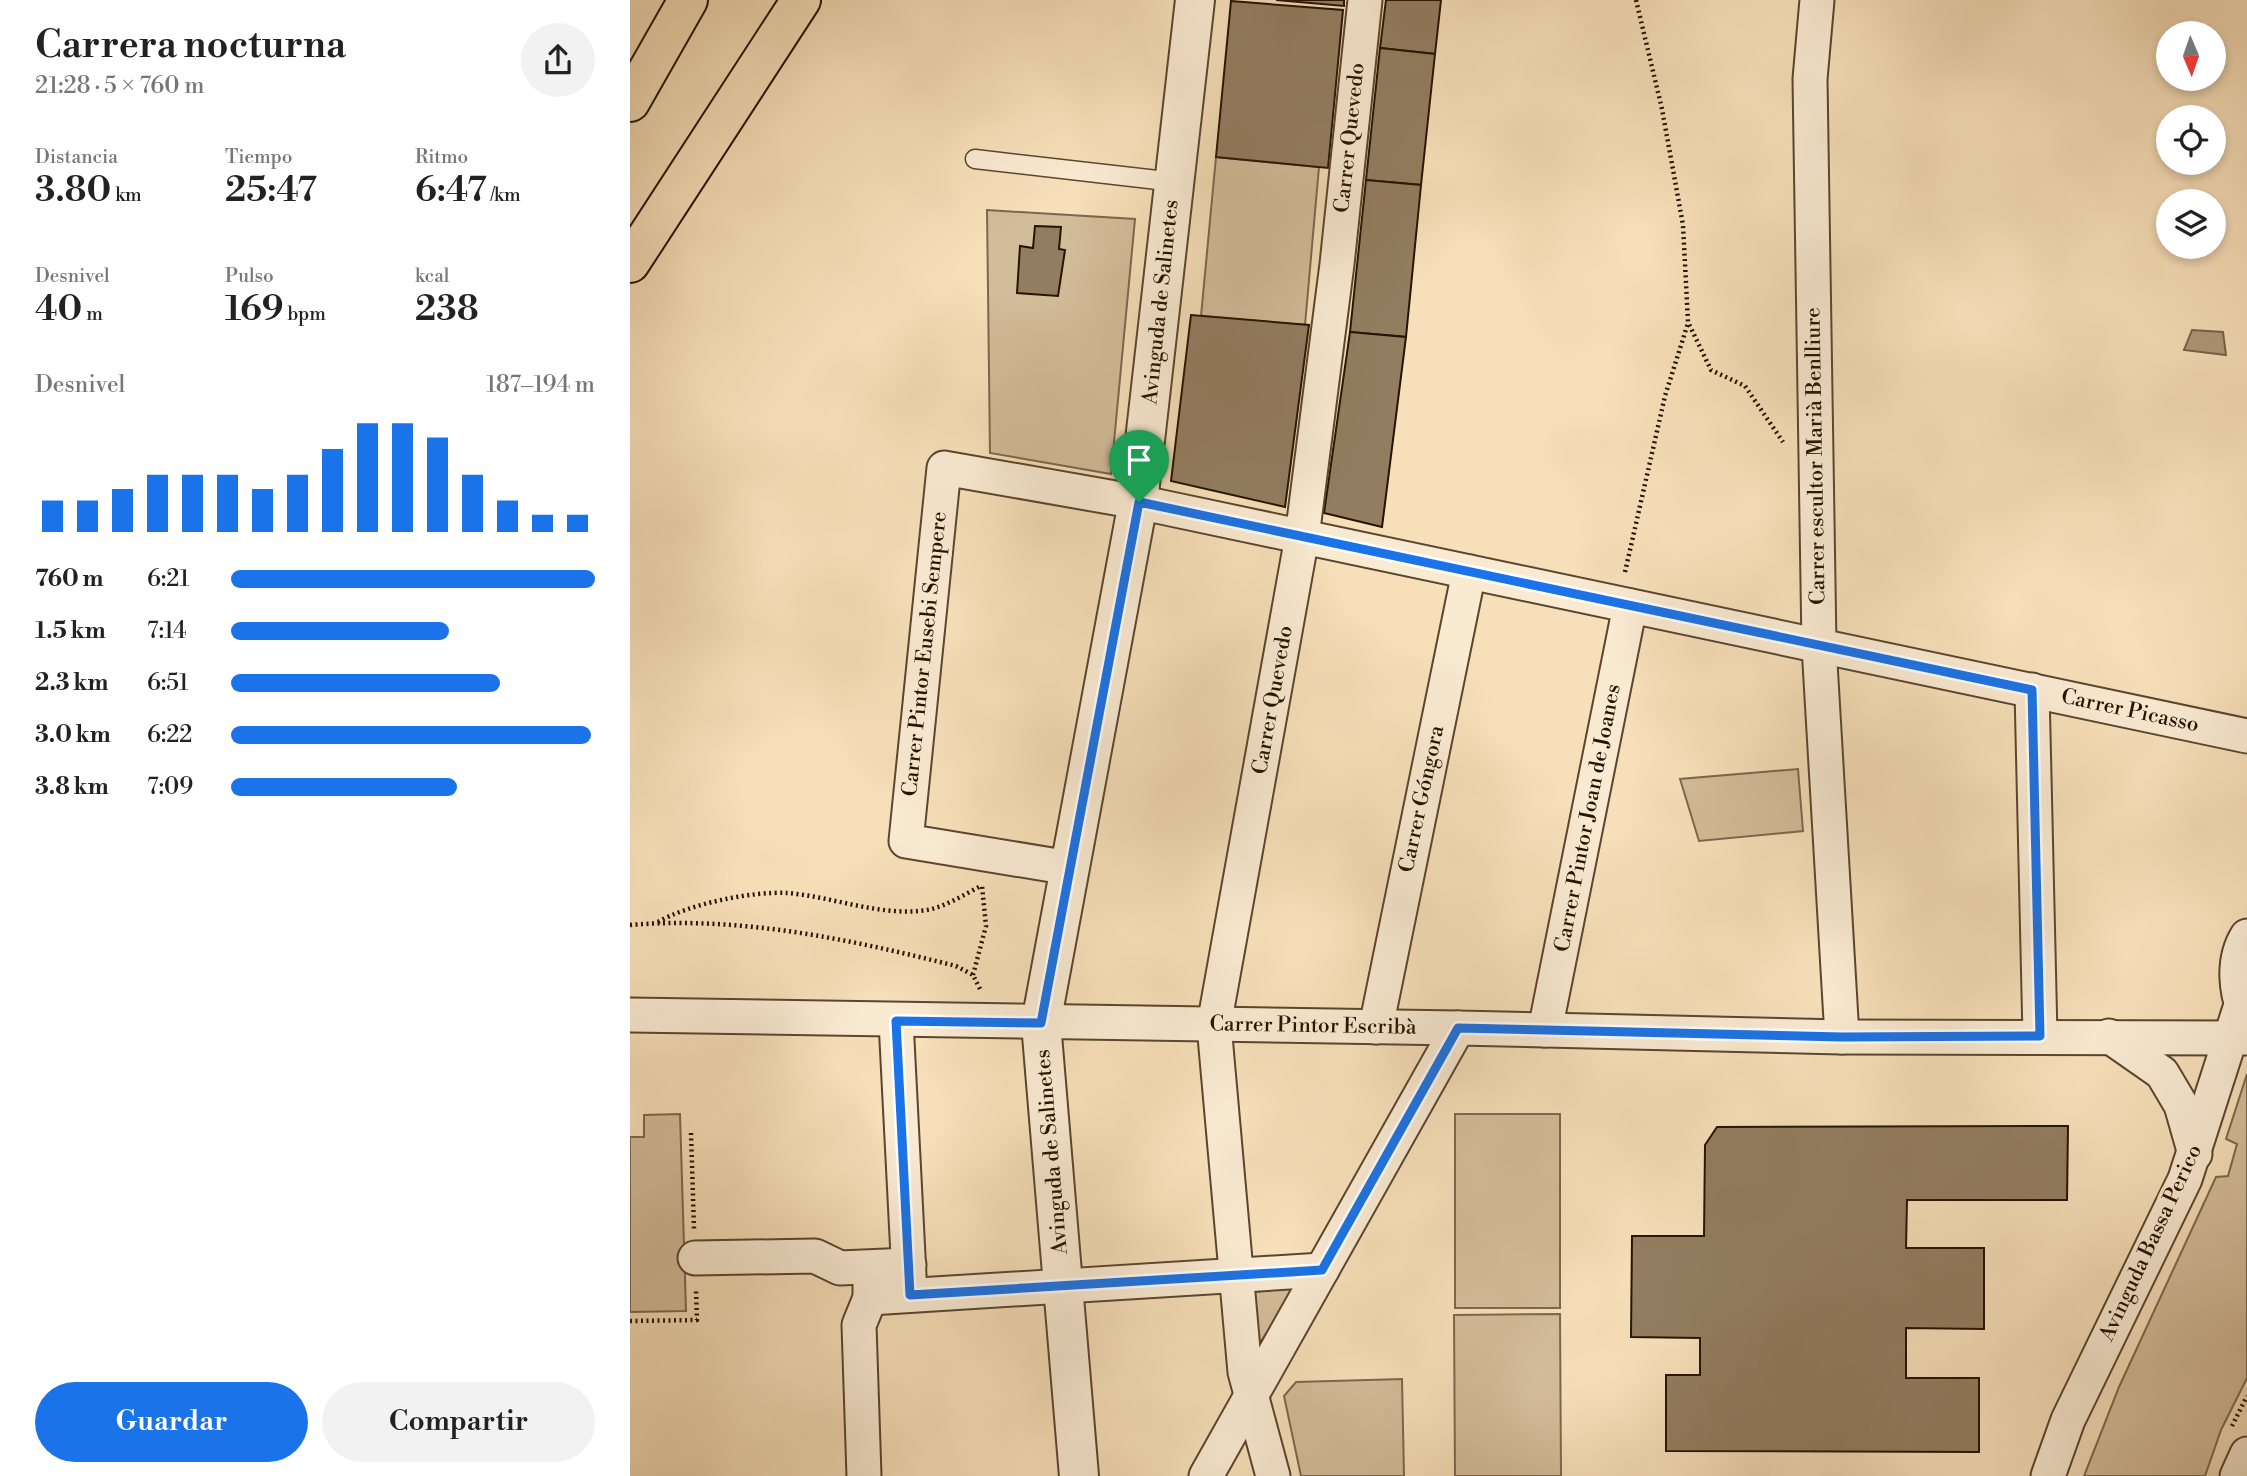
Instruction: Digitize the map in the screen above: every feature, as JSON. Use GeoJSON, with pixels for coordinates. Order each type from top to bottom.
{"type":"FeatureCollection","features":[{"type":"Feature","properties":{"kind":"highway"},"geometry":{"type":"LineString","coordinates":[[630,102],[688,0]]}},
{"type":"Feature","properties":{"kind":"highway"},"geometry":{"type":"LineString","coordinates":[[630,263],[801,0]]}},
{"type":"Feature","properties":{"kind":"street","name":"Avinguda de Salinetes"},"geometry":{"type":"LineString","coordinates":[[1079,1476],[1041,1023],[1139,502],[1195,0]]}},
{"type":"Feature","properties":{"kind":"street","name":"Carrer Quevedo"},"geometry":{"type":"LineString","coordinates":[[1273,1476],[1245,1373],[1214,1025],[1302,537],[1337,264],[1364,0]]}},
{"type":"Feature","properties":{"kind":"street","name":"Carrer escultor Marià Benlliure"},"geometry":{"type":"LineString","coordinates":[[1817,0],[1810,79],[1819,646],[1842,1037]]}},
{"type":"Feature","properties":{"kind":"street","name":"Carrer Picasso"},"geometry":{"type":"LineString","coordinates":[[944,468],[1139,502],[2247,736]]}},
{"type":"Feature","properties":{"kind":"street","name":"Carrer Pintor Eusebi Sempere"},"geometry":{"type":"LineString","coordinates":[[944,468],[906,841],[984,870]]}},
{"type":"Feature","properties":{"kind":"street","name":"Carrer Góngora"},"geometry":{"type":"LineString","coordinates":[[1376,1027],[1469,572]]}},
{"type":"Feature","properties":{"kind":"street","name":"Carrer Pintor Joan de Joanes"},"geometry":{"type":"LineString","coordinates":[[1545,1030],[1622,604]]}},
{"type":"Feature","properties":{"kind":"street"},"geometry":{"type":"LineString","coordinates":[[2032,690],[2040,1036]]}},
{"type":"Feature","properties":{"kind":"street"},"geometry":{"type":"LineString","coordinates":[[984,870],[1070,868]]}},
{"type":"Feature","properties":{"kind":"street"},"geometry":{"type":"LineString","coordinates":[[2241,1025],[2236,974],[2245,934]]}},
{"type":"Feature","properties":{"kind":"street","name":"Carrer Pintor Escribà"},"geometry":{"type":"LineString","coordinates":[[630,1015],[1842,1037],[2109,1036],[2241,1025]]}},
{"type":"Feature","properties":{"kind":"street"},"geometry":{"type":"LineString","coordinates":[[896,1021],[910,1280]]}},
{"type":"Feature","properties":{"kind":"street","name":"Avinguda Bassa Perico"},"geometry":{"type":"LineString","coordinates":[[2048,1476],[2068,1420],[2195,1154],[2241,1025]]}},
{"type":"Feature","properties":{"kind":"street"},"geometry":{"type":"LineString","coordinates":[[1206,1476],[1458,1028]]}},
{"type":"Feature","properties":{"kind":"street"},"geometry":{"type":"LineString","coordinates":[[2109,1036],[2162,1073],[2180,1105],[2195,1154]]}},
{"type":"Feature","properties":{"kind":"street"},"geometry":{"type":"LineString","coordinates":[[695,1258],[815,1256],[870,1283],[910,1280],[1064,1286],[1322,1270]]}},
{"type":"Feature","properties":{"kind":"street"},"geometry":{"type":"LineString","coordinates":[[864,1476],[859,1325],[870,1283]]}},
{"type":"Feature","properties":{"kind":"street"},"geometry":{"type":"LineString","coordinates":[[2237,1476],[2247,1454]]}},
{"type":"Feature","properties":{"kind":"lane"},"geometry":{"type":"LineString","coordinates":[[975,159],[1175,182]]}},
{"type":"Feature","properties":{"kind":"path"},"geometry":{"type":"LineString","coordinates":[[1622,604],[1626,570],[1665,396],[1688,322],[1683,225],[1662,109],[1636,0]]}},
{"type":"Feature","properties":{"kind":"path"},"geometry":{"type":"LineString","coordinates":[[1688,322],[1712,369],[1745,386],[1779,438],[1793,453],[1816,464]]}},
{"type":"Feature","properties":{"kind":"path"},"geometry":{"type":"LineString","coordinates":[[657,923],[695,906],[766,894],[789,893],[846,904],[925,911],[984,870]]}},
{"type":"Feature","properties":{"kind":"path"},"geometry":{"type":"LineString","coordinates":[[973,975],[986,926],[984,870]]}},
{"type":"Feature","properties":{"kind":"path"},"geometry":{"type":"LineString","coordinates":[[630,925],[712,922],[798,932],[911,954],[956,966],[973,975],[994,1022]]}},
{"type":"Feature","properties":{"kind":"path"},"geometry":{"type":"LineString","coordinates":[[630,1321],[654,1320]]}},
{"type":"Feature","properties":{"kind":"shaded area"},"geometry":{"type":"Polygon","coordinates":[[[1216,157],[1319,167],[1305,325],[1201,316],[1216,157]]]}},
{"type":"Feature","properties":{"kind":"shaded area"},"geometry":{"type":"Polygon","coordinates":[[[987,210],[1135,219],[1111,474],[990,453],[987,210]]]}},
{"type":"Feature","properties":{"kind":"shaded area"},"geometry":{"type":"Polygon","coordinates":[[[2192,330],[2223,332],[2226,355],[2184,350],[2192,330]]]}},
{"type":"Feature","properties":{"kind":"shaded area"},"geometry":{"type":"Polygon","coordinates":[[[1798,769],[1803,831],[1699,841],[1680,779],[1798,769]]]}},
{"type":"Feature","properties":{"kind":"shaded area"},"geometry":{"type":"Polygon","coordinates":[[[2247,1074],[2247,1378],[2221,1430],[2205,1476],[2084,1476],[2119,1387],[2216,1177],[2228,1176],[2237,1144],[2226,1139],[2247,1074]]]}},
{"type":"Feature","properties":{"kind":"shaded area"},"geometry":{"type":"Polygon","coordinates":[[[680,1114],[686,1311],[630,1312],[630,1137],[644,1137],[644,1115],[680,1114]]]}},
{"type":"Feature","properties":{"kind":"shaded area"},"geometry":{"type":"Polygon","coordinates":[[[1455,1114],[1560,1114],[1560,1308],[1455,1308],[1455,1114]]]}},
{"type":"Feature","properties":{"kind":"shaded area"},"geometry":{"type":"Polygon","coordinates":[[[1298,1286],[1253,1353],[1248,1293],[1298,1286]]]}},
{"type":"Feature","properties":{"kind":"shaded area"},"geometry":{"type":"Polygon","coordinates":[[[1560,1314],[1561,1476],[1455,1476],[1454,1315],[1560,1314]]]}},
{"type":"Feature","properties":{"kind":"shaded area"},"geometry":{"type":"Polygon","coordinates":[[[1402,1379],[1404,1476],[1301,1476],[1284,1396],[1296,1382],[1402,1379]]]}},
{"type":"Feature","properties":{"kind":"building"},"geometry":{"type":"Polygon","coordinates":[[[1276,0],[1344,0],[1344,6],[1276,0]]]}},
{"type":"Feature","properties":{"kind":"building"},"geometry":{"type":"Polygon","coordinates":[[[1386,0],[1441,0],[1435,54],[1380,48],[1386,0]]]}},
{"type":"Feature","properties":{"kind":"building"},"geometry":{"type":"Polygon","coordinates":[[[1231,1],[1343,10],[1328,168],[1216,157],[1231,1]]]}},
{"type":"Feature","properties":{"kind":"building"},"geometry":{"type":"Polygon","coordinates":[[[1380,48],[1435,54],[1421,185],[1366,180],[1380,48]]]}},
{"type":"Feature","properties":{"kind":"building"},"geometry":{"type":"Polygon","coordinates":[[[1366,180],[1421,185],[1406,337],[1350,332],[1366,180]]]}},
{"type":"Feature","properties":{"kind":"building"},"geometry":{"type":"Polygon","coordinates":[[[1035,226],[1061,227],[1059,249],[1065,250],[1058,296],[1017,293],[1020,246],[1033,248],[1035,226]]]}},
{"type":"Feature","properties":{"kind":"building"},"geometry":{"type":"Polygon","coordinates":[[[1191,315],[1309,325],[1285,507],[1171,481],[1191,315]]]}},
{"type":"Feature","properties":{"kind":"building"},"geometry":{"type":"Polygon","coordinates":[[[1350,332],[1406,337],[1382,527],[1324,513],[1350,332]]]}},
{"type":"Feature","properties":{"kind":"building"},"geometry":{"type":"Polygon","coordinates":[[[2068,1126],[2067,1200],[1907,1200],[1906,1248],[1984,1248],[1984,1329],[1906,1328],[1906,1378],[1979,1378],[1979,1452],[1666,1451],[1666,1375],[1700,1375],[1700,1338],[1631,1337],[1632,1236],[1704,1236],[1705,1145],[1717,1127],[2068,1126]]]}},
{"type":"Feature","properties":{"kind":"route"},"geometry":{"type":"LineString","coordinates":[[1139,502],[2032,690],[2040,1036],[1842,1037],[1458,1028],[1322,1270],[910,1295],[896,1021],[1041,1023],[1139,502]]}}]}
